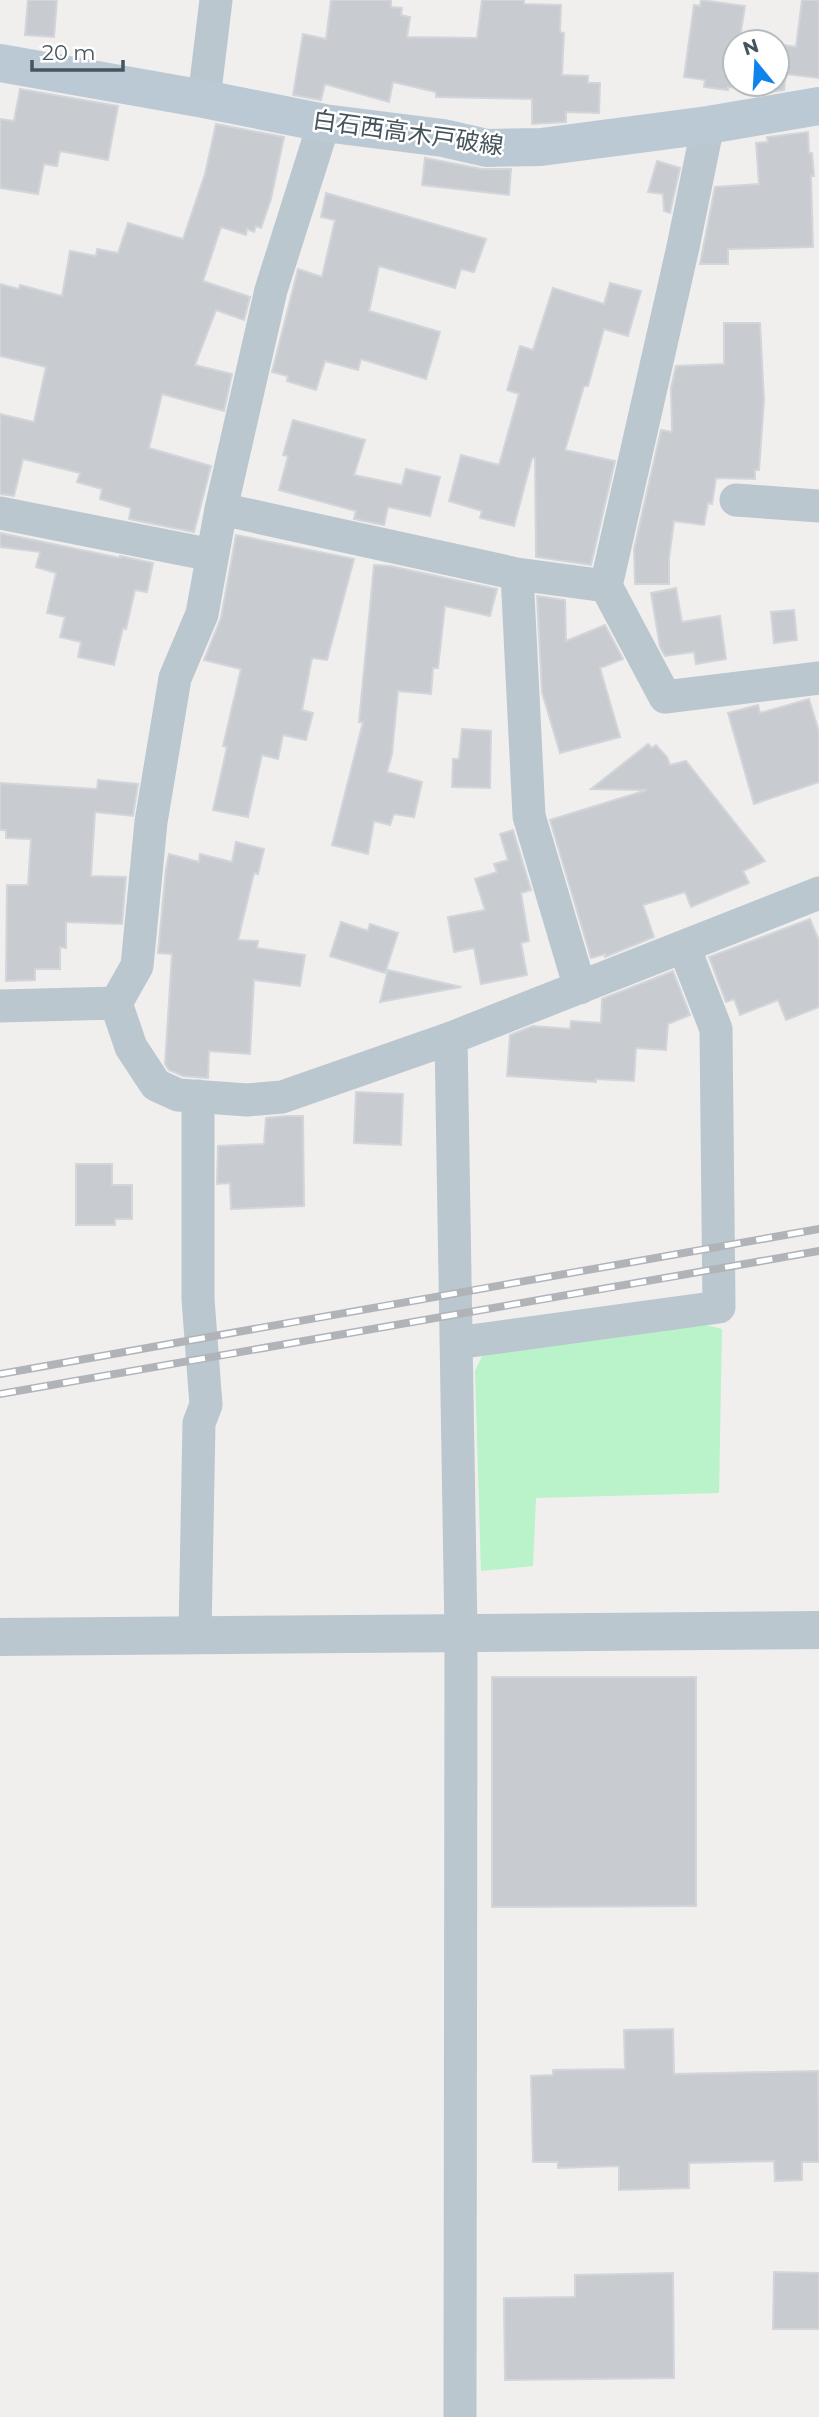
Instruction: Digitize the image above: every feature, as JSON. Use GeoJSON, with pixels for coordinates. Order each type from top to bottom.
{"type":"FeatureCollection","features":[{"type":"Feature","properties":{"kind":"main road","name":"白石西高木戸破線"},"geometry":{"type":"LineString","coordinates":[[0,63],[204,99],[324,124],[443,138],[487,148],[541,147],[708,125],[819,106]]}},
{"type":"Feature","properties":{"kind":"street"},"geometry":{"type":"LineString","coordinates":[[204,99],[216,0]]}},
{"type":"Feature","properties":{"kind":"street"},"geometry":{"type":"LineString","coordinates":[[324,124],[271,290],[221,509],[202,614],[175,678],[150,822],[137,966],[116,1003],[131,1047],[156,1085],[178,1094],[247,1100],[282,1097],[451,1038],[819,893]]}},
{"type":"Feature","properties":{"kind":"street"},"geometry":{"type":"LineString","coordinates":[[708,125],[606,586],[665,697],[819,678]]}},
{"type":"Feature","properties":{"kind":"street"},"geometry":{"type":"LineString","coordinates":[[736,500],[819,506]]}},
{"type":"Feature","properties":{"kind":"street"},"geometry":{"type":"LineString","coordinates":[[221,509],[517,575],[606,586]]}},
{"type":"Feature","properties":{"kind":"street"},"geometry":{"type":"LineString","coordinates":[[0,513],[212,555]]}},
{"type":"Feature","properties":{"kind":"street"},"geometry":{"type":"LineString","coordinates":[[517,575],[529,816],[580,988]]}},
{"type":"Feature","properties":{"kind":"street"},"geometry":{"type":"LineString","coordinates":[[456,1343],[719,1307],[716,1029],[684,947]]}},
{"type":"Feature","properties":{"kind":"street"},"geometry":{"type":"LineString","coordinates":[[0,1006],[116,1003]]}},
{"type":"Feature","properties":{"kind":"street"},"geometry":{"type":"LineString","coordinates":[[451,1038],[461,1633],[460,2417]]}},
{"type":"Feature","properties":{"kind":"street"},"geometry":{"type":"LineString","coordinates":[[195,1634],[199,1423],[206,1405],[198,1298],[198,1096]]}},
{"type":"Feature","properties":{"kind":"street"},"geometry":{"type":"LineString","coordinates":[[0,1637],[819,1630]]}},
{"type":"Feature","properties":{"kind":"green space"},"geometry":{"type":"Polygon","coordinates":[[[685,1320],[722,1329],[719,1493],[536,1498],[533,1566],[481,1571],[475,1371],[482,1356],[685,1320]]]}},
{"type":"Feature","properties":{"kind":"building"},"geometry":{"type":"Polygon","coordinates":[[[28,0],[57,0],[54,37],[25,35],[28,0]]]}},
{"type":"Feature","properties":{"kind":"building"},"geometry":{"type":"Polygon","coordinates":[[[331,0],[391,0],[391,7],[402,8],[401,15],[410,17],[407,37],[477,38],[482,0],[524,0],[524,4],[561,5],[560,32],[564,33],[562,75],[588,76],[588,83],[600,83],[599,113],[566,112],[566,122],[532,124],[532,99],[436,97],[436,92],[393,82],[389,102],[325,84],[321,100],[293,95],[303,34],[326,39],[331,0]]]}},
{"type":"Feature","properties":{"kind":"building"},"geometry":{"type":"Polygon","coordinates":[[[701,0],[745,6],[742,28],[721,28],[721,89],[704,87],[705,80],[684,77],[694,5],[700,6],[701,0]]]}},
{"type":"Feature","properties":{"kind":"building"},"geometry":{"type":"Polygon","coordinates":[[[802,0],[819,0],[819,78],[791,75],[791,46],[796,47],[802,0]]]}},
{"type":"Feature","properties":{"kind":"building"},"geometry":{"type":"Polygon","coordinates":[[[20,89],[118,106],[108,160],[60,151],[57,166],[44,164],[38,194],[0,188],[0,119],[14,121],[20,89]]]}},
{"type":"Feature","properties":{"kind":"building"},"geometry":{"type":"Polygon","coordinates":[[[216,124],[284,137],[271,199],[261,228],[256,226],[254,232],[247,229],[246,235],[221,227],[203,281],[250,297],[244,320],[216,310],[195,365],[232,374],[224,411],[162,394],[149,448],[211,466],[194,532],[129,519],[131,508],[100,499],[102,489],[77,482],[80,473],[23,459],[14,496],[0,494],[0,414],[34,422],[46,367],[0,356],[0,284],[19,289],[20,285],[62,296],[70,251],[96,256],[97,249],[118,253],[128,223],[183,239],[205,174],[216,124]]]}},
{"type":"Feature","properties":{"kind":"building"},"geometry":{"type":"Polygon","coordinates":[[[808,132],[814,176],[811,176],[813,247],[728,249],[728,264],[700,264],[715,187],[759,184],[756,143],[768,142],[767,137],[808,132]]]}},
{"type":"Feature","properties":{"kind":"building"},"geometry":{"type":"Polygon","coordinates":[[[425,158],[482,169],[511,169],[509,195],[422,185],[425,158]]]}},
{"type":"Feature","properties":{"kind":"building"},"geometry":{"type":"Polygon","coordinates":[[[657,161],[680,168],[670,213],[664,211],[663,194],[648,192],[657,161]]]}},
{"type":"Feature","properties":{"kind":"building"},"geometry":{"type":"Polygon","coordinates":[[[326,193],[486,239],[474,272],[461,269],[455,288],[379,266],[369,311],[440,332],[426,379],[361,359],[358,370],[325,361],[316,390],[287,381],[288,376],[272,372],[298,269],[322,277],[335,220],[321,217],[326,193]]]}},
{"type":"Feature","properties":{"kind":"building"},"geometry":{"type":"Polygon","coordinates":[[[610,283],[641,291],[628,336],[604,329],[588,386],[584,386],[565,450],[615,461],[591,565],[536,557],[535,458],[532,458],[514,526],[480,518],[482,511],[449,501],[461,455],[499,465],[519,394],[507,390],[520,346],[533,350],[553,288],[604,304],[610,283]]]}},
{"type":"Feature","properties":{"kind":"building"},"geometry":{"type":"Polygon","coordinates":[[[724,323],[760,323],[764,400],[759,470],[755,470],[755,479],[716,478],[712,504],[708,503],[704,525],[674,521],[669,584],[635,584],[634,549],[661,430],[672,432],[671,388],[676,366],[724,364],[724,323]]]}},
{"type":"Feature","properties":{"kind":"building"},"geometry":{"type":"Polygon","coordinates":[[[293,420],[365,440],[354,475],[402,485],[406,469],[440,477],[430,516],[388,507],[384,525],[354,519],[356,511],[279,490],[288,456],[283,455],[293,420]]]}},
{"type":"Feature","properties":{"kind":"building"},"geometry":{"type":"Polygon","coordinates":[[[0,533],[153,563],[147,592],[135,590],[114,665],[78,657],[81,642],[60,637],[65,617],[47,613],[56,573],[36,567],[40,552],[0,547],[0,533]]]}},
{"type":"Feature","properties":{"kind":"building"},"geometry":{"type":"Polygon","coordinates":[[[236,535],[354,559],[327,660],[312,658],[302,710],[313,713],[306,740],[283,735],[278,759],[262,755],[248,817],[213,810],[227,747],[223,746],[241,669],[204,660],[221,618],[236,535]]]}},
{"type":"Feature","properties":{"kind":"building"},"geometry":{"type":"Polygon","coordinates":[[[374,565],[497,589],[490,616],[445,606],[438,668],[433,668],[431,694],[398,691],[392,754],[387,772],[422,782],[414,817],[394,814],[390,825],[374,821],[368,854],[332,845],[363,722],[359,722],[374,565]]]}},
{"type":"Feature","properties":{"kind":"building"},"geometry":{"type":"Polygon","coordinates":[[[676,588],[682,622],[720,616],[726,659],[696,664],[694,652],[665,656],[660,647],[651,593],[676,588]]]}},
{"type":"Feature","properties":{"kind":"building"},"geometry":{"type":"Polygon","coordinates":[[[537,596],[565,600],[566,641],[605,625],[623,659],[600,668],[620,737],[560,753],[542,692],[537,596]]]}},
{"type":"Feature","properties":{"kind":"building"},"geometry":{"type":"Polygon","coordinates":[[[794,610],[797,640],[774,643],[771,612],[794,610]]]}},
{"type":"Feature","properties":{"kind":"building"},"geometry":{"type":"Polygon","coordinates":[[[809,699],[819,732],[819,782],[754,804],[728,713],[758,705],[760,713],[809,699]]]}},
{"type":"Feature","properties":{"kind":"building"},"geometry":{"type":"Polygon","coordinates":[[[462,729],[491,731],[490,788],[452,787],[453,759],[459,759],[462,729]]]}},
{"type":"Feature","properties":{"kind":"building"},"geometry":{"type":"Polygon","coordinates":[[[648,744],[652,748],[656,745],[667,757],[670,765],[686,761],[765,861],[743,871],[749,883],[691,907],[685,892],[643,905],[654,937],[605,957],[605,954],[591,958],[550,820],[647,790],[591,789],[648,744]]]}},
{"type":"Feature","properties":{"kind":"building"},"geometry":{"type":"Polygon","coordinates":[[[98,780],[138,784],[133,816],[95,812],[91,876],[126,877],[122,924],[66,922],[66,948],[60,947],[60,969],[35,969],[35,980],[6,981],[7,885],[28,885],[31,839],[6,838],[6,830],[0,830],[0,783],[97,789],[98,780]]]}},
{"type":"Feature","properties":{"kind":"building"},"geometry":{"type":"Polygon","coordinates":[[[513,830],[531,890],[521,893],[529,941],[521,943],[527,975],[481,984],[474,948],[454,952],[448,917],[485,910],[475,879],[497,872],[494,864],[508,860],[500,834],[513,830]]]}},
{"type":"Feature","properties":{"kind":"building"},"geometry":{"type":"Polygon","coordinates":[[[236,842],[264,849],[258,874],[254,873],[238,940],[258,941],[257,948],[305,955],[300,986],[254,980],[250,1054],[209,1051],[208,1078],[183,1076],[169,1070],[165,1064],[172,954],[158,953],[169,854],[199,862],[200,854],[232,862],[236,842]]]}},
{"type":"Feature","properties":{"kind":"building"},"geometry":{"type":"Polygon","coordinates":[[[810,919],[819,941],[819,1007],[786,1020],[778,1000],[740,1015],[734,999],[726,1002],[709,957],[810,919]]]}},
{"type":"Feature","properties":{"kind":"building"},"geometry":{"type":"Polygon","coordinates":[[[341,922],[368,931],[370,924],[398,933],[385,973],[330,956],[341,922]]]}},
{"type":"Feature","properties":{"kind":"building"},"geometry":{"type":"Polygon","coordinates":[[[388,970],[461,987],[380,1002],[388,970]]]}},
{"type":"Feature","properties":{"kind":"building"},"geometry":{"type":"Polygon","coordinates":[[[673,971],[690,1015],[668,1024],[666,1050],[636,1048],[634,1081],[596,1079],[596,1082],[507,1076],[510,1035],[533,1026],[570,1029],[571,1021],[601,1023],[602,999],[673,971]]]}},
{"type":"Feature","properties":{"kind":"building"},"geometry":{"type":"Polygon","coordinates":[[[356,1092],[403,1094],[401,1145],[354,1143],[356,1092]]]}},
{"type":"Feature","properties":{"kind":"building"},"geometry":{"type":"Polygon","coordinates":[[[303,1116],[304,1206],[231,1209],[230,1183],[217,1184],[218,1146],[264,1144],[266,1118],[303,1116]]]}},
{"type":"Feature","properties":{"kind":"building"},"geometry":{"type":"Polygon","coordinates":[[[76,1164],[112,1164],[112,1185],[132,1185],[132,1219],[115,1219],[115,1225],[76,1225],[76,1164]]]}},
{"type":"Feature","properties":{"kind":"building"},"geometry":{"type":"Polygon","coordinates":[[[492,1677],[696,1677],[696,1906],[492,1907],[492,1677]]]}},
{"type":"Feature","properties":{"kind":"building"},"geometry":{"type":"Polygon","coordinates":[[[673,2029],[674,2074],[818,2071],[819,2162],[802,2162],[802,2180],[775,2181],[774,2161],[689,2163],[689,2188],[619,2190],[619,2166],[558,2168],[558,2162],[533,2162],[531,2076],[553,2075],[553,2070],[625,2069],[624,2030],[673,2029]]]}},
{"type":"Feature","properties":{"kind":"building"},"geometry":{"type":"Polygon","coordinates":[[[774,2272],[819,2273],[819,2329],[773,2329],[774,2272]]]}},
{"type":"Feature","properties":{"kind":"building"},"geometry":{"type":"Polygon","coordinates":[[[673,2273],[674,2378],[505,2380],[504,2298],[575,2297],[575,2275],[673,2273]]]}},
{"type":"Feature","properties":{"kind":"railway"},"geometry":{"type":"LineString","coordinates":[[0,1374],[819,1229]]}},
{"type":"Feature","properties":{"kind":"railway"},"geometry":{"type":"LineString","coordinates":[[0,1394],[819,1251]]}}]}
